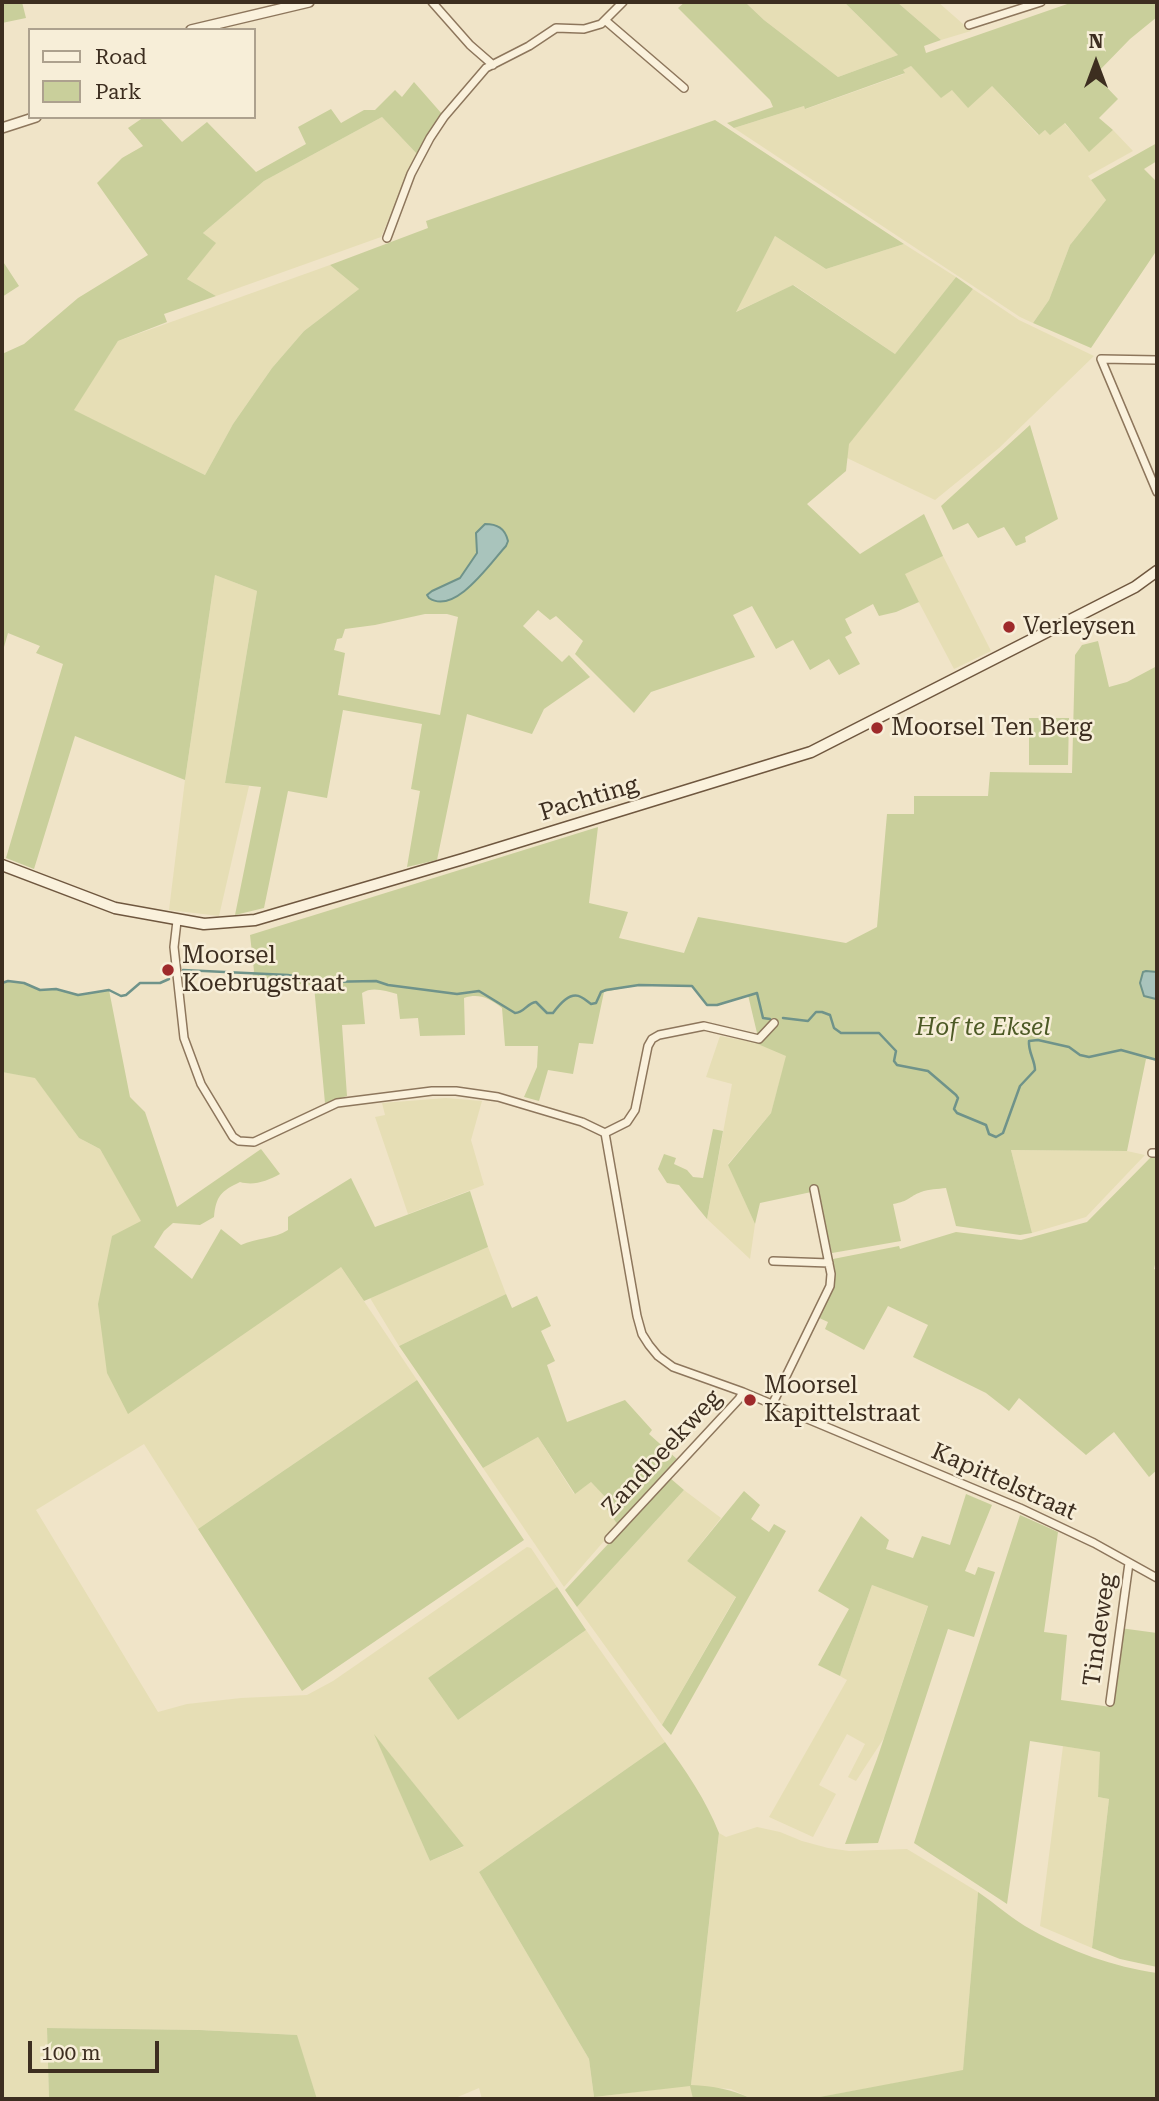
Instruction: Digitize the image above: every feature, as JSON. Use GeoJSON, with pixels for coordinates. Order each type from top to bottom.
{"type":"FeatureCollection","features":[{"type":"Feature","properties":{"kind":"main road","name":"Pachting"},"geometry":{"type":"LineString","coordinates":[[2,865],[115,908],[204,924],[255,920],[782,763],[830,744],[1135,587],[1157,571]]}},
{"type":"Feature","properties":{"kind":"street"},"geometry":{"type":"LineString","coordinates":[[199,28],[309,2]]}},
{"type":"Feature","properties":{"kind":"street"},"geometry":{"type":"LineString","coordinates":[[432,2],[470,45],[493,65]]}},
{"type":"Feature","properties":{"kind":"street"},"geometry":{"type":"LineString","coordinates":[[387,238],[411,174],[430,138],[460,98],[493,65],[522,50],[556,27],[584,29],[606,21],[622,2]]}},
{"type":"Feature","properties":{"kind":"street"},"geometry":{"type":"LineString","coordinates":[[969,26],[1041,2]]}},
{"type":"Feature","properties":{"kind":"street"},"geometry":{"type":"LineString","coordinates":[[606,21],[684,89]]}},
{"type":"Feature","properties":{"kind":"street"},"geometry":{"type":"LineString","coordinates":[[2,128],[30,119]]}},
{"type":"Feature","properties":{"kind":"street"},"geometry":{"type":"LineString","coordinates":[[1157,360],[1101,359],[1157,492]]}},
{"type":"Feature","properties":{"kind":"street"},"geometry":{"type":"LineString","coordinates":[[177,921],[174,947],[184,1038],[201,1084],[233,1137],[239,1141],[254,1143],[337,1103],[432,1091],[456,1091],[498,1097],[582,1122],[605,1133],[626,1122],[635,1110],[648,1045],[652,1039],[659,1035],[704,1026],[759,1038],[774,1024]]}},
{"type":"Feature","properties":{"kind":"street","name":"Kapittelstraat"},"geometry":{"type":"LineString","coordinates":[[605,1133],[642,1334],[658,1356],[673,1367],[743,1392],[1020,1508],[1157,1578]]}},
{"type":"Feature","properties":{"kind":"street"},"geometry":{"type":"LineString","coordinates":[[772,1405],[830,1286],[831,1274],[814,1189]]}},
{"type":"Feature","properties":{"kind":"street"},"geometry":{"type":"LineString","coordinates":[[773,1261],[829,1263]]}},
{"type":"Feature","properties":{"kind":"street","name":"Zandbeekweg"},"geometry":{"type":"LineString","coordinates":[[609,1539],[743,1392]]}},
{"type":"Feature","properties":{"kind":"street","name":"Tindeweg"},"geometry":{"type":"LineString","coordinates":[[1110,1702],[1129,1563]]}},
{"type":"Feature","properties":{"kind":"shaded area"},"geometry":{"type":"Polygon","coordinates":[[[745,2],[844,2],[898,55],[838,77],[745,2]]]}},
{"type":"Feature","properties":{"kind":"shaded area"},"geometry":{"type":"Polygon","coordinates":[[[897,2],[938,2],[971,31],[941,40],[897,2]]]}},
{"type":"Feature","properties":{"kind":"shaded area"},"geometry":{"type":"Polygon","coordinates":[[[911,66],[941,97],[952,89],[992,86],[1038,135],[1045,130],[1050,134],[1064,123],[1089,151],[1113,130],[1133,151],[1088,176],[1106,200],[1070,245],[1049,300],[1033,323],[734,128],[804,106],[806,109],[904,74],[902,70],[911,66]]]}},
{"type":"Feature","properties":{"kind":"shaded area"},"geometry":{"type":"Polygon","coordinates":[[[382,117],[417,154],[381,237],[216,296],[187,279],[215,243],[203,233],[264,181],[382,117]]]}},
{"type":"Feature","properties":{"kind":"shaded area"},"geometry":{"type":"Polygon","coordinates":[[[775,236],[826,269],[904,244],[956,277],[895,354],[794,285],[735,312],[775,236]]]}},
{"type":"Feature","properties":{"kind":"shaded area"},"geometry":{"type":"Polygon","coordinates":[[[330,265],[359,289],[304,331],[272,368],[233,424],[205,475],[73,410],[118,341],[330,265]]]}},
{"type":"Feature","properties":{"kind":"shaded area"},"geometry":{"type":"Polygon","coordinates":[[[973,289],[1019,320],[1094,356],[999,448],[935,500],[847,458],[848,444],[973,289]]]}},
{"type":"Feature","properties":{"kind":"shaded area"},"geometry":{"type":"Polygon","coordinates":[[[943,556],[991,651],[954,669],[904,574],[943,556]]]}},
{"type":"Feature","properties":{"kind":"shaded area"},"geometry":{"type":"Polygon","coordinates":[[[215,575],[257,591],[225,783],[249,786],[219,916],[169,910],[215,575]]]}},
{"type":"Feature","properties":{"kind":"shaded area"},"geometry":{"type":"Polygon","coordinates":[[[720,1036],[753,1042],[787,1055],[771,1113],[728,1164],[755,1224],[750,1259],[707,1219],[732,1084],[706,1077],[720,1036]]]}},
{"type":"Feature","properties":{"kind":"shaded area"},"geometry":{"type":"Polygon","coordinates":[[[2,1072],[35,1077],[79,1138],[100,1149],[142,1221],[98,1304],[341,1267],[417,1380],[198,1529],[144,1444],[36,1510],[158,1712],[187,1704],[307,1695],[333,1681],[527,1547],[531,1548],[557,1587],[428,1678],[458,1720],[586,1630],[665,1742],[479,1872],[589,2059],[594,2097],[691,2085],[719,1833],[726,1837],[757,1827],[828,1848],[849,1851],[907,1849],[978,1892],[963,2071],[809,2099],[752,2099],[731,2089],[691,2086],[693,2099],[482,2099],[479,2088],[453,2099],[317,2099],[296,2035],[200,2030],[47,2028],[49,2099],[2,2099],[2,1072]],[[376,1737],[430,1861],[464,1846],[376,1737]]]}},
{"type":"Feature","properties":{"kind":"shaded area"},"geometry":{"type":"Polygon","coordinates":[[[446,1098],[482,1101],[471,1140],[484,1185],[408,1214],[375,1117],[385,1115],[382,1103],[446,1098]]]}},
{"type":"Feature","properties":{"kind":"shaded area"},"geometry":{"type":"Polygon","coordinates":[[[1011,1150],[1127,1151],[1145,1155],[1086,1217],[1032,1233],[1011,1150]]]}},
{"type":"Feature","properties":{"kind":"shaded area"},"geometry":{"type":"Polygon","coordinates":[[[488,1247],[506,1294],[399,1346],[370,1298],[488,1247]]]}},
{"type":"Feature","properties":{"kind":"shaded area"},"geometry":{"type":"Polygon","coordinates":[[[538,1437],[574,1494],[591,1482],[609,1501],[618,1525],[564,1587],[483,1468],[538,1437]]]}},
{"type":"Feature","properties":{"kind":"shaded area"},"geometry":{"type":"Polygon","coordinates":[[[684,1490],[721,1518],[687,1561],[736,1596],[662,1725],[577,1607],[684,1490]]]}},
{"type":"Feature","properties":{"kind":"shaded area"},"geometry":{"type":"Polygon","coordinates":[[[872,1585],[928,1605],[884,1738],[856,1781],[848,1777],[865,1744],[847,1734],[819,1785],[836,1794],[813,1837],[769,1817],[847,1680],[840,1676],[872,1585]]]}},
{"type":"Feature","properties":{"kind":"shaded area"},"geometry":{"type":"Polygon","coordinates":[[[1063,1746],[1101,1752],[1098,1797],[1109,1799],[1092,1948],[1040,1926],[1063,1746]]]}},
{"type":"Feature","properties":{"kind":"green space"},"geometry":{"type":"Polygon","coordinates":[[[2,2],[22,2],[26,18],[2,23],[2,2]]]}},
{"type":"Feature","properties":{"kind":"green space"},"geometry":{"type":"Polygon","coordinates":[[[685,2],[745,2],[838,77],[898,55],[844,2],[897,2],[941,40],[924,46],[926,53],[1073,2],[1157,2],[1157,17],[1130,39],[1095,75],[1118,99],[1099,118],[1113,130],[1089,152],[1065,123],[1050,135],[1045,130],[1039,135],[992,86],[968,108],[952,90],[941,98],[911,66],[903,70],[905,73],[805,109],[804,106],[734,128],[727,123],[773,107],[770,100],[678,8],[685,2]]]}},
{"type":"Feature","properties":{"kind":"green space"},"geometry":{"type":"Polygon","coordinates":[[[414,82],[442,114],[417,154],[382,117],[264,181],[203,233],[216,243],[187,279],[216,296],[164,314],[167,322],[118,341],[74,410],[205,475],[233,424],[272,368],[304,331],[359,289],[330,265],[428,228],[426,221],[715,120],[904,244],[826,269],[775,236],[736,312],[793,285],[895,354],[956,277],[973,289],[849,444],[846,471],[807,504],[860,554],[924,514],[943,556],[905,574],[919,602],[879,616],[873,604],[845,619],[852,633],[845,637],[860,664],[839,675],[829,659],[810,670],[793,640],[776,649],[752,606],[733,615],[755,657],[651,692],[634,713],[575,654],[583,641],[556,616],[550,620],[538,610],[523,626],[562,662],[569,655],[590,677],[544,709],[532,734],[467,714],[437,860],[407,867],[420,791],[411,789],[422,724],[343,710],[327,798],[288,791],[264,908],[235,915],[261,787],[225,783],[257,591],[215,575],[185,780],[75,736],[34,869],[6,858],[63,664],[36,653],[40,646],[8,633],[2,654],[2,354],[24,344],[78,298],[148,255],[97,183],[122,158],[143,146],[128,128],[141,119],[161,119],[182,142],[207,122],[256,172],[306,144],[298,127],[331,109],[341,123],[364,110],[375,110],[395,90],[402,97],[414,82]],[[425,614],[345,629],[342,638],[337,639],[334,650],[345,653],[338,695],[440,715],[458,617],[425,614]]]}},
{"type":"Feature","properties":{"kind":"green space"},"geometry":{"type":"Polygon","coordinates":[[[1157,143],[1157,161],[1144,169],[1157,182],[1157,250],[1091,348],[1033,323],[1049,300],[1070,245],[1106,200],[1091,180],[1157,143]]]}},
{"type":"Feature","properties":{"kind":"green space"},"geometry":{"type":"Polygon","coordinates":[[[2,260],[19,286],[2,297],[2,260]]]}},
{"type":"Feature","properties":{"kind":"green space"},"geometry":{"type":"Polygon","coordinates":[[[1030,425],[1058,519],[1025,537],[1026,542],[1016,546],[1004,527],[978,538],[968,523],[953,530],[941,506],[1030,425]]]}},
{"type":"Feature","properties":{"kind":"green space","name":"Hof te Eksel"},"geometry":{"type":"Polygon","coordinates":[[[1098,641],[1109,687],[1127,682],[1157,666],[1157,972],[1144,972],[1140,983],[1144,996],[1155,999],[1157,997],[1157,1060],[1146,1059],[1127,1151],[1011,1150],[1032,1233],[1020,1235],[956,1226],[946,1188],[924,1191],[893,1204],[901,1241],[832,1253],[816,1191],[760,1203],[755,1224],[728,1165],[771,1113],[786,1056],[753,1042],[757,1033],[748,995],[717,1005],[707,1005],[692,986],[639,985],[604,992],[593,1044],[579,1043],[573,1074],[548,1070],[539,1101],[524,1097],[537,1067],[538,1046],[505,1046],[502,1008],[497,1004],[479,996],[464,998],[465,1035],[420,1036],[418,1018],[400,1019],[397,994],[370,990],[362,993],[365,1024],[342,1025],[347,1096],[325,1103],[314,986],[252,977],[254,971],[250,935],[598,827],[589,903],[628,912],[619,938],[684,953],[698,917],[846,943],[877,927],[887,814],[914,814],[914,796],[988,796],[990,772],[1072,773],[1075,655],[1082,645],[1098,641]]]}},
{"type":"Feature","properties":{"kind":"green space"},"geometry":{"type":"Polygon","coordinates":[[[1029,718],[1069,718],[1068,765],[1029,765],[1029,718]]]}},
{"type":"Feature","properties":{"kind":"green space"},"geometry":{"type":"Polygon","coordinates":[[[2,983],[24,983],[40,990],[56,989],[78,995],[109,990],[130,1097],[145,1112],[177,1207],[261,1149],[280,1174],[260,1182],[240,1182],[228,1188],[218,1199],[214,1217],[200,1225],[173,1223],[164,1231],[154,1247],[192,1279],[221,1229],[241,1245],[283,1233],[288,1230],[288,1217],[351,1178],[375,1227],[470,1191],[488,1247],[364,1301],[341,1267],[128,1414],[107,1373],[98,1304],[112,1236],[141,1221],[100,1149],[79,1138],[35,1078],[2,1072],[2,983]]]}},
{"type":"Feature","properties":{"kind":"green space"},"geometry":{"type":"Polygon","coordinates":[[[713,1129],[723,1131],[707,1219],[679,1185],[667,1183],[658,1169],[664,1154],[676,1158],[674,1164],[687,1170],[693,1177],[703,1178],[713,1129]]]}},
{"type":"Feature","properties":{"kind":"green space"},"geometry":{"type":"Polygon","coordinates":[[[1152,1156],[1157,1156],[1157,1256],[1154,1269],[1157,1270],[1157,1470],[1149,1477],[1114,1432],[1086,1455],[1019,1398],[1009,1411],[986,1393],[913,1357],[928,1325],[888,1306],[864,1350],[825,1329],[828,1322],[817,1317],[833,1285],[833,1259],[899,1246],[900,1249],[956,1232],[1021,1240],[1087,1222],[1152,1156]]]}},
{"type":"Feature","properties":{"kind":"green space"},"geometry":{"type":"Polygon","coordinates":[[[506,1294],[512,1308],[537,1296],[551,1326],[541,1331],[555,1361],[547,1365],[567,1422],[625,1400],[652,1430],[649,1434],[678,1460],[618,1525],[604,1505],[608,1500],[591,1482],[575,1494],[538,1437],[483,1468],[399,1346],[506,1294]]]}},
{"type":"Feature","properties":{"kind":"green space"},"geometry":{"type":"Polygon","coordinates":[[[417,1380],[524,1540],[302,1691],[198,1529],[417,1380]]]}},
{"type":"Feature","properties":{"kind":"green space"},"geometry":{"type":"Polygon","coordinates":[[[670,1478],[684,1490],[577,1607],[565,1590],[670,1478]]]}},
{"type":"Feature","properties":{"kind":"green space"},"geometry":{"type":"Polygon","coordinates":[[[744,1491],[760,1505],[751,1519],[769,1532],[774,1524],[786,1531],[671,1735],[662,1725],[736,1597],[687,1561],[744,1491]]]}},
{"type":"Feature","properties":{"kind":"green space"},"geometry":{"type":"Polygon","coordinates":[[[966,1494],[992,1505],[965,1571],[975,1575],[978,1567],[995,1572],[974,1637],[948,1629],[878,1843],[845,1844],[877,1759],[928,1606],[872,1585],[840,1676],[818,1665],[849,1609],[818,1591],[861,1516],[889,1540],[886,1549],[913,1558],[922,1536],[950,1545],[966,1494]]]}},
{"type":"Feature","properties":{"kind":"green space"},"geometry":{"type":"Polygon","coordinates":[[[1020,1515],[1058,1532],[1044,1632],[1067,1635],[1061,1700],[1111,1707],[1120,1628],[1157,1633],[1157,1967],[1120,1959],[1092,1948],[1109,1799],[1098,1797],[1100,1752],[1030,1741],[1007,1904],[914,1843],[1020,1515]]]}},
{"type":"Feature","properties":{"kind":"green space"},"geometry":{"type":"Polygon","coordinates":[[[557,1587],[586,1630],[458,1720],[428,1678],[557,1587]]]}},
{"type":"Feature","properties":{"kind":"green space"},"geometry":{"type":"Polygon","coordinates":[[[374,1734],[464,1846],[430,1861],[374,1734]]]}},
{"type":"Feature","properties":{"kind":"green space"},"geometry":{"type":"Polygon","coordinates":[[[665,1742],[702,1797],[719,1833],[691,2085],[722,2089],[752,2099],[693,2099],[690,2086],[594,2097],[589,2059],[479,1872],[665,1742]]]}},
{"type":"Feature","properties":{"kind":"green space"},"geometry":{"type":"Polygon","coordinates":[[[978,1892],[1025,1926],[1062,1945],[1109,1962],[1157,1973],[1157,2099],[809,2099],[963,2070],[978,1892]]]}},
{"type":"Feature","properties":{"kind":"green space"},"geometry":{"type":"Polygon","coordinates":[[[47,2028],[200,2030],[297,2035],[317,2099],[49,2099],[47,2028]]]}},
{"type":"Feature","properties":{"kind":"water"},"geometry":{"type":"Polygon","coordinates":[[[485,524],[503,530],[508,541],[506,546],[461,594],[439,602],[429,598],[427,595],[432,591],[460,578],[477,553],[476,533],[485,524]]]}},
{"type":"Feature","properties":{"kind":"water"},"geometry":{"type":"Polygon","coordinates":[[[1143,972],[1157,972],[1156,999],[1144,996],[1140,983],[1143,972]]]}},
{"type":"Feature","properties":{"kind":"waterway"},"geometry":{"type":"LineString","coordinates":[[183,970],[288,975],[324,982],[376,981],[457,994],[479,991],[515,1013],[536,1002],[547,1013],[553,1013],[565,1000],[573,996],[581,997],[591,1004],[596,1003],[601,992],[606,990],[639,985],[692,986],[707,1005],[717,1005],[757,993],[763,1018],[770,1019]]}},
{"type":"Feature","properties":{"kind":"waterway"},"geometry":{"type":"LineString","coordinates":[[2,983],[24,983],[40,990],[56,989],[78,995],[109,990],[121,996],[140,983],[160,983],[169,979]]}},
{"type":"Feature","properties":{"kind":"waterway"},"geometry":{"type":"LineString","coordinates":[[783,1018],[808,1021],[816,1012],[822,1012],[830,1015],[834,1028],[841,1033],[879,1033],[896,1051],[894,1061],[897,1065],[928,1071],[956,1095],[958,1098],[954,1109],[957,1113],[986,1125],[989,1134],[996,1137],[1003,1133],[1020,1086],[1035,1070],[1029,1041],[1038,1040],[1069,1047],[1080,1055],[1089,1057],[1121,1050],[1157,1060]]}},
{"type":"Feature","properties":{"kind":"place","name":"Verleysen"},"geometry":{"type":"Point","coordinates":[1009,627]}},
{"type":"Feature","properties":{"kind":"place","name":"Moorsel Ten Berg"},"geometry":{"type":"Point","coordinates":[877,728]}},
{"type":"Feature","properties":{"kind":"place","name":"Moorsel Koebrugstraat"},"geometry":{"type":"Point","coordinates":[168,970]}},
{"type":"Feature","properties":{"kind":"place","name":"Moorsel Kapittelstraat"},"geometry":{"type":"Point","coordinates":[750,1400]}}]}
